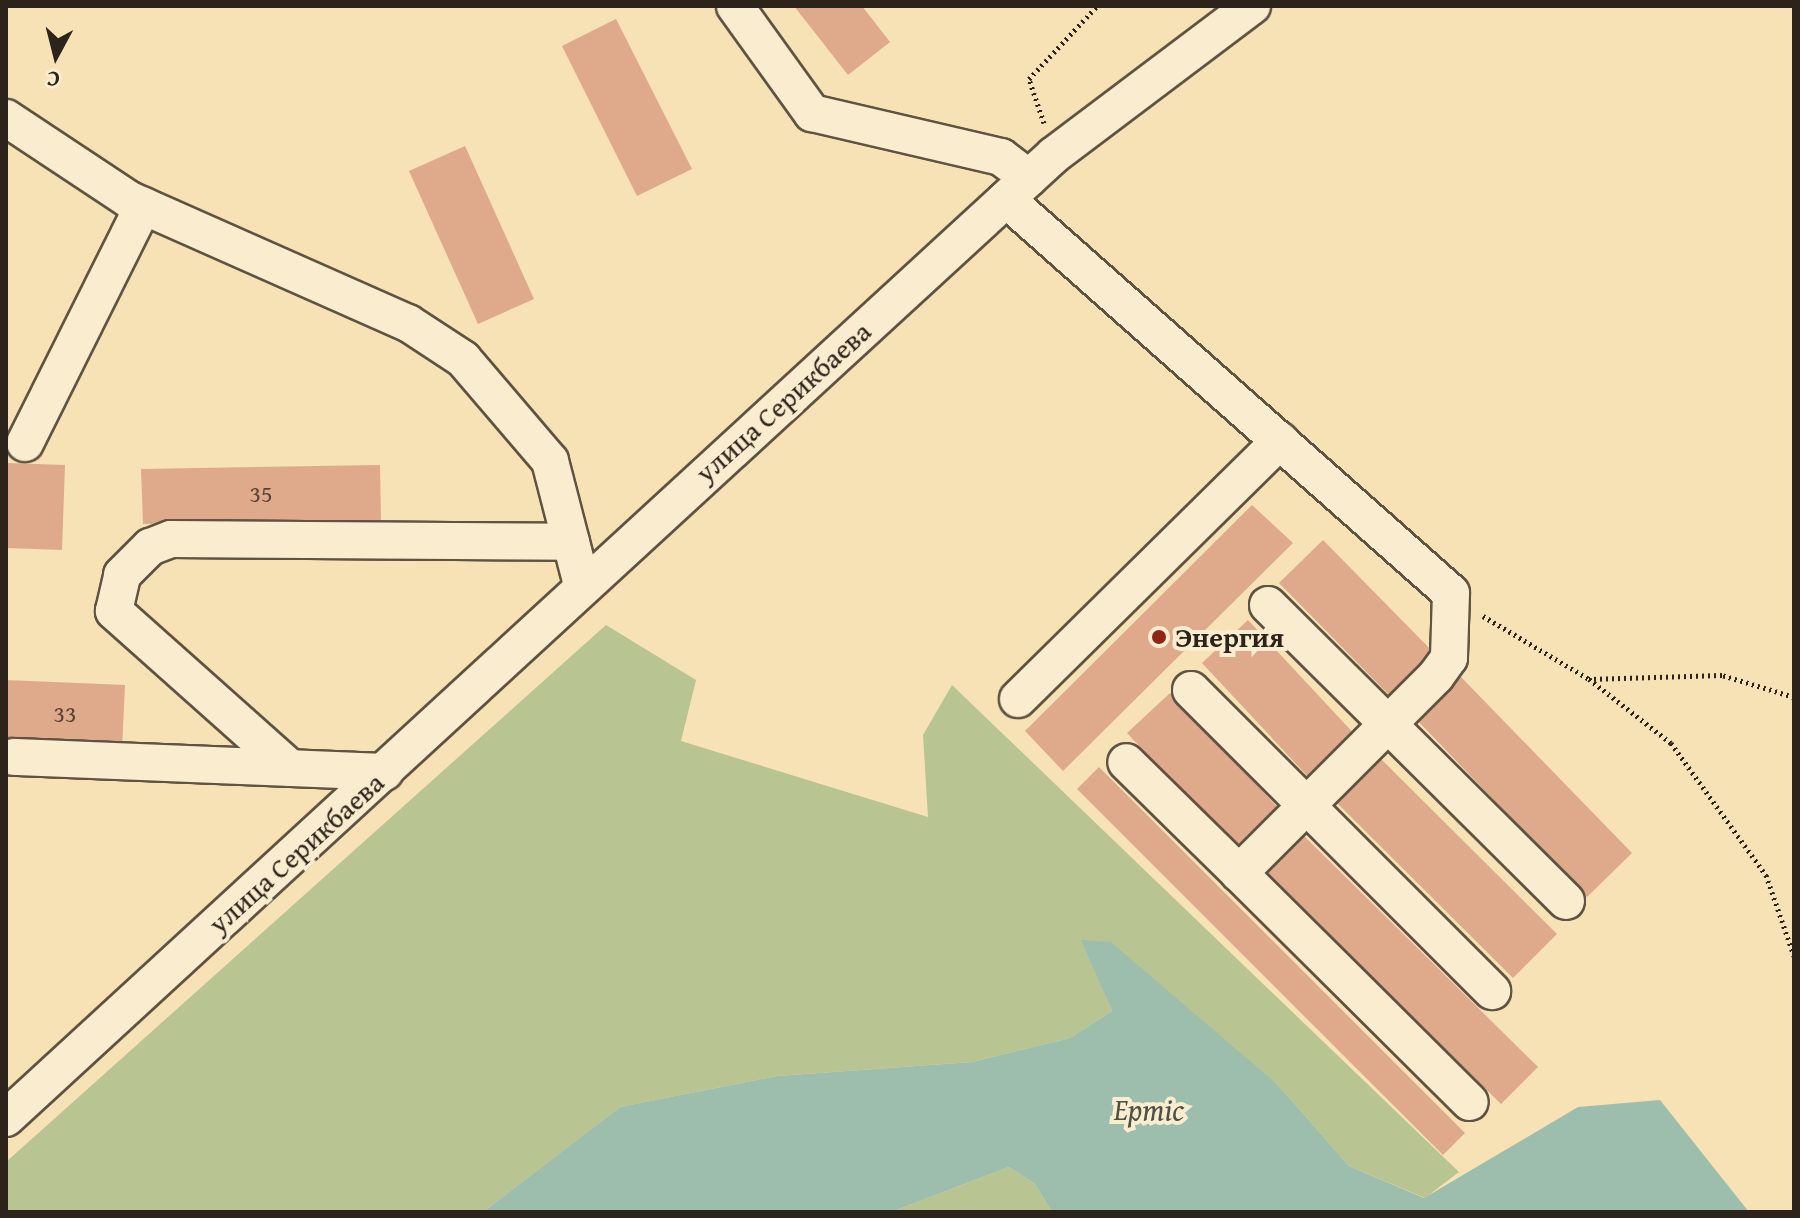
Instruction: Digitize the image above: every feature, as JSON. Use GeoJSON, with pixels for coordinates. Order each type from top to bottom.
{"type":"FeatureCollection","features":[{"type":"Feature","properties":{"kind":"street"},"geometry":{"type":"LineString","coordinates":[[735,6],[812,113],[1001,157],[1018,188],[1280,441],[1451,593],[1449,658],[1388,724],[1239,873]]}},
{"type":"Feature","properties":{"kind":"street","name":"улица Серикбаева"},"geometry":{"type":"LineString","coordinates":[[8,1109],[385,772],[582,585],[1018,188],[1252,6]]}},
{"type":"Feature","properties":{"kind":"street"},"geometry":{"type":"LineString","coordinates":[[6,118],[143,206],[408,323],[463,359],[550,461],[582,585]]}},
{"type":"Feature","properties":{"kind":"street"},"geometry":{"type":"LineString","coordinates":[[25,443],[143,206]]}},
{"type":"Feature","properties":{"kind":"street"},"geometry":{"type":"LineString","coordinates":[[1018,699],[1280,441]]}},
{"type":"Feature","properties":{"kind":"street"},"geometry":{"type":"LineString","coordinates":[[290,768],[114,611],[122,575],[150,547],[171,539],[571,542]]}},
{"type":"Feature","properties":{"kind":"street"},"geometry":{"type":"LineString","coordinates":[[1268,605],[1566,901]]}},
{"type":"Feature","properties":{"kind":"street"},"geometry":{"type":"LineString","coordinates":[[1191,690],[1492,991]]}},
{"type":"Feature","properties":{"kind":"street"},"geometry":{"type":"LineString","coordinates":[[14,757],[385,772]]}},
{"type":"Feature","properties":{"kind":"street"},"geometry":{"type":"LineString","coordinates":[[1126,762],[1470,1102]]}},
{"type":"Feature","properties":{"kind":"path"},"geometry":{"type":"LineString","coordinates":[[1018,188],[1029,79],[1097,6]]}},
{"type":"Feature","properties":{"kind":"path"},"geometry":{"type":"LineString","coordinates":[[1451,593],[1498,627],[1589,679],[1671,743],[1766,875],[1794,956]]}},
{"type":"Feature","properties":{"kind":"path"},"geometry":{"type":"LineString","coordinates":[[1589,679],[1722,675],[1794,697]]}},
{"type":"Feature","properties":{"kind":"green space"},"geometry":{"type":"Polygon","coordinates":[[[606,625],[696,680],[681,741],[928,817],[923,735],[952,685],[1459,1172],[1425,1198],[1349,1166],[1277,1084],[1082,940],[1112,1011],[1070,1038],[972,1062],[777,1076],[620,1107],[483,1212],[6,1212],[6,1162],[606,625]]]}},
{"type":"Feature","properties":{"kind":"green space"},"geometry":{"type":"Polygon","coordinates":[[[1009,1167],[1035,1184],[1052,1212],[891,1212],[1009,1167]]]}},
{"type":"Feature","properties":{"kind":"water","name":"Ертіс"},"geometry":{"type":"Polygon","coordinates":[[[1081,940],[1111,942],[1277,1084],[1349,1166],[1424,1198],[1578,1107],[1660,1100],[1749,1212],[1052,1212],[1035,1184],[1009,1167],[891,1212],[483,1212],[620,1107],[777,1076],[972,1062],[1070,1038],[1112,1011],[1081,940]]]}},
{"type":"Feature","properties":{"kind":"building"},"geometry":{"type":"Polygon","coordinates":[[[794,6],[862,6],[890,42],[848,75],[794,6]]]}},
{"type":"Feature","properties":{"kind":"building"},"geometry":{"type":"Polygon","coordinates":[[[616,19],[692,169],[637,196],[562,46],[616,19]]]}},
{"type":"Feature","properties":{"kind":"building"},"geometry":{"type":"Polygon","coordinates":[[[465,146],[534,299],[478,324],[409,171],[465,146]]]}},
{"type":"Feature","properties":{"kind":"building"},"geometry":{"type":"Polygon","coordinates":[[[6,463],[65,465],[62,550],[6,548],[6,463]]]}},
{"type":"Feature","properties":{"kind":"building"},"geometry":{"type":"Polygon","coordinates":[[[380,465],[381,520],[143,524],[141,469],[380,465]]]}},
{"type":"Feature","properties":{"kind":"building","name":"Энергия"},"geometry":{"type":"Polygon","coordinates":[[[1252,505],[1293,543],[1063,771],[1025,731],[1252,505]]]}},
{"type":"Feature","properties":{"kind":"building"},"geometry":{"type":"Polygon","coordinates":[[[1323,540],[1440,659],[1396,702],[1279,583],[1323,540]]]}},
{"type":"Feature","properties":{"kind":"building"},"geometry":{"type":"Polygon","coordinates":[[[1248,620],[1358,738],[1312,781],[1202,663],[1248,620]]]}},
{"type":"Feature","properties":{"kind":"building"},"geometry":{"type":"Polygon","coordinates":[[[1460,676],[1632,853],[1587,897],[1416,719],[1460,676]]]}},
{"type":"Feature","properties":{"kind":"building"},"geometry":{"type":"Polygon","coordinates":[[[6,680],[125,685],[122,749],[6,744],[6,680]]]}},
{"type":"Feature","properties":{"kind":"building"},"geometry":{"type":"Polygon","coordinates":[[[1170,693],[1283,813],[1240,853],[1127,733],[1170,693]]]}},
{"type":"Feature","properties":{"kind":"building"},"geometry":{"type":"Polygon","coordinates":[[[1380,758],[1557,934],[1513,978],[1336,802],[1380,758]]]}},
{"type":"Feature","properties":{"kind":"building"},"geometry":{"type":"Polygon","coordinates":[[[1099,767],[1465,1133],[1443,1155],[1077,789],[1099,767]]]}},
{"type":"Feature","properties":{"kind":"building"},"geometry":{"type":"Polygon","coordinates":[[[1301,833],[1538,1067],[1501,1104],[1264,870],[1301,833]]]}},
{"type":"Feature","properties":{"kind":"place","name":"Энергия"},"geometry":{"type":"Point","coordinates":[1159,637]}}]}
